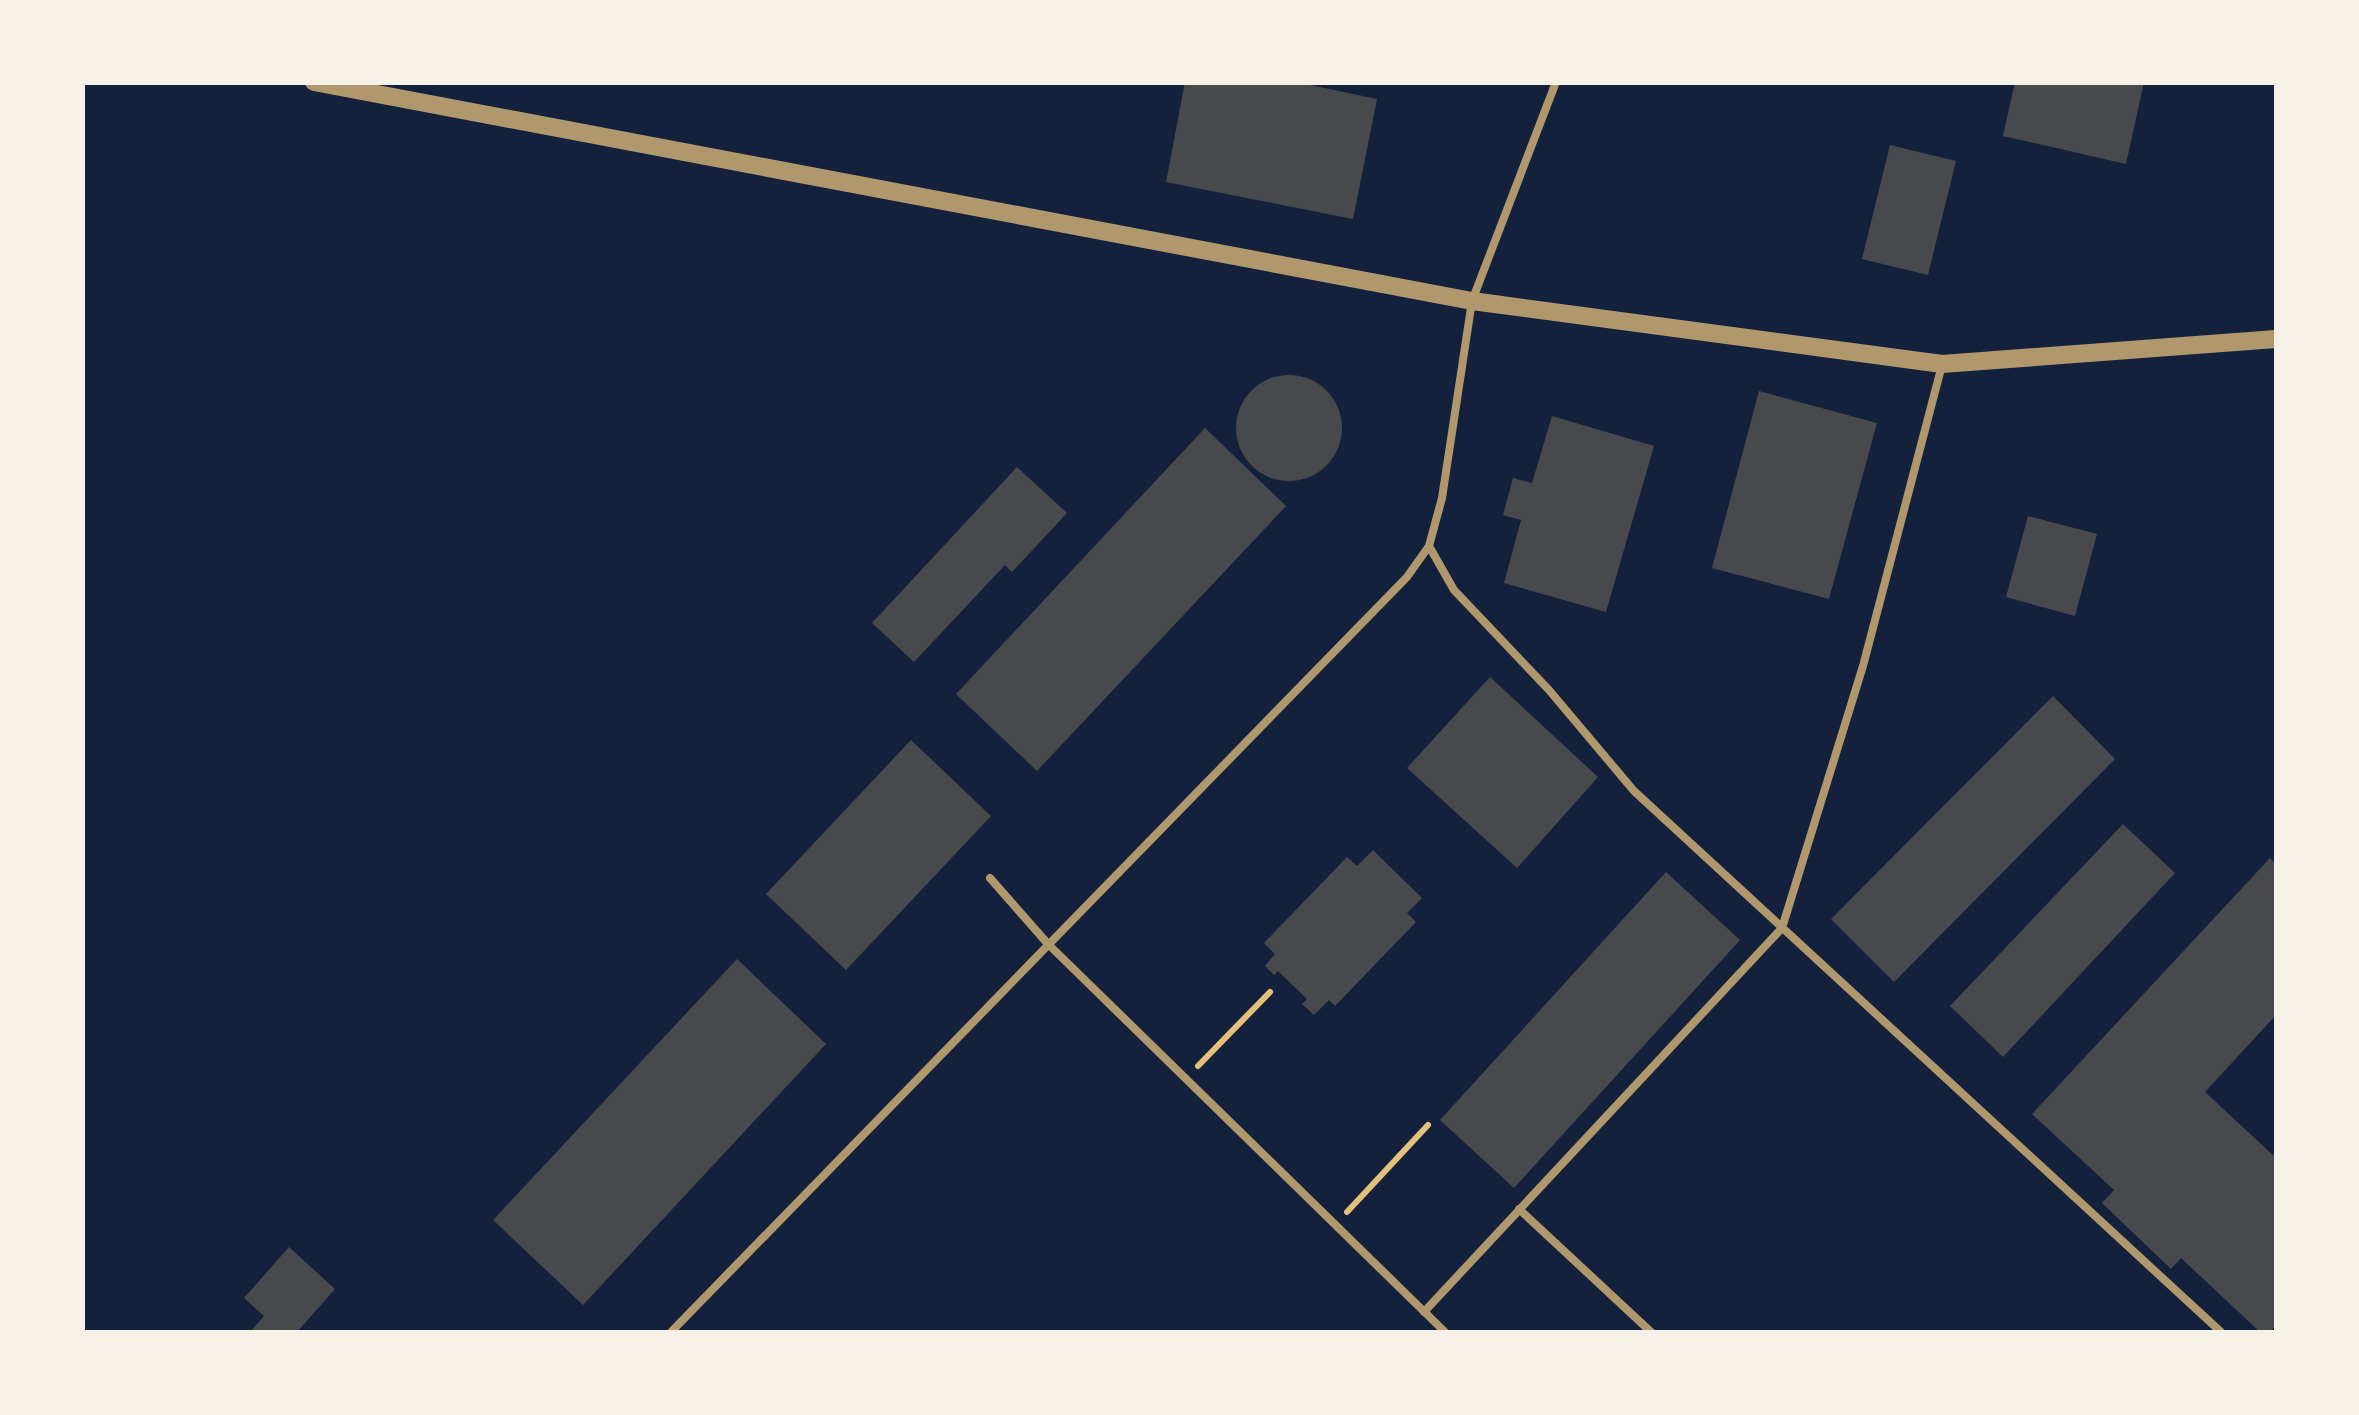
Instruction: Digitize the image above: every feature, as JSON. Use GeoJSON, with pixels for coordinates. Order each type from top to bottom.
{"type":"FeatureCollection","features":[{"type":"Feature","properties":{"kind":"street"},"geometry":{"type":"LineString","coordinates":[[314,82],[1472,301],[1942,364],[2276,340]]}},
{"type":"Feature","properties":{"kind":"lane"},"geometry":{"type":"LineString","coordinates":[[671,1332],[1408,577],[1429,546],[1442,498],[1472,301],[1556,82]]}},
{"type":"Feature","properties":{"kind":"lane"},"geometry":{"type":"LineString","coordinates":[[1424,1312],[1782,928],[1863,666],[1942,364]]}},
{"type":"Feature","properties":{"kind":"lane"},"geometry":{"type":"LineString","coordinates":[[1429,546],[1454,590],[1549,690],[1634,792],[2222,1332]]}},
{"type":"Feature","properties":{"kind":"lane"},"geometry":{"type":"LineString","coordinates":[[990,878],[1048,944],[1445,1332]]}},
{"type":"Feature","properties":{"kind":"lane"},"geometry":{"type":"LineString","coordinates":[[1519,1209],[1651,1332]]}},
{"type":"Feature","properties":{"kind":"path"},"geometry":{"type":"LineString","coordinates":[[1186,1079],[1270,992]]}},
{"type":"Feature","properties":{"kind":"path"},"geometry":{"type":"LineString","coordinates":[[1335,1225],[1428,1125]]}},
{"type":"Feature","properties":{"kind":"building"},"geometry":{"type":"Polygon","coordinates":[[[1185,82],[1296,82],[1377,99],[1353,219],[1166,182],[1185,82]]]}},
{"type":"Feature","properties":{"kind":"building"},"geometry":{"type":"Polygon","coordinates":[[[2015,82],[2144,82],[2126,164],[2003,136],[2015,82]]]}},
{"type":"Feature","properties":{"kind":"building"},"geometry":{"type":"Polygon","coordinates":[[[1890,145],[1956,161],[1928,275],[1862,259],[1890,145]]]}},
{"type":"Feature","properties":{"kind":"building"},"geometry":{"type":"Polygon","coordinates":[[[1289,375],[1309,379],[1326,391],[1338,408],[1342,428],[1338,448],[1326,465],[1309,477],[1289,481],[1269,477],[1252,465],[1240,448],[1236,428],[1240,408],[1252,391],[1269,379],[1289,375]]]}},
{"type":"Feature","properties":{"kind":"building"},"geometry":{"type":"Polygon","coordinates":[[[1759,391],[1877,423],[1829,599],[1712,568],[1759,391]]]}},
{"type":"Feature","properties":{"kind":"building"},"geometry":{"type":"Polygon","coordinates":[[[1552,416],[1654,446],[1606,612],[1504,583],[1521,520],[1503,515],[1513,478],[1532,483],[1552,416]]]}},
{"type":"Feature","properties":{"kind":"building"},"geometry":{"type":"Polygon","coordinates":[[[1205,428],[1286,506],[1037,771],[956,694],[1205,428]]]}},
{"type":"Feature","properties":{"kind":"building"},"geometry":{"type":"Polygon","coordinates":[[[1017,467],[1067,513],[1012,572],[1005,565],[914,662],[872,623],[1017,467]]]}},
{"type":"Feature","properties":{"kind":"building"},"geometry":{"type":"Polygon","coordinates":[[[2028,516],[2097,534],[2075,616],[2006,597],[2028,516]]]}},
{"type":"Feature","properties":{"kind":"building"},"geometry":{"type":"Polygon","coordinates":[[[1490,677],[1598,777],[1517,868],[1407,768],[1490,677]]]}},
{"type":"Feature","properties":{"kind":"building"},"geometry":{"type":"Polygon","coordinates":[[[2053,696],[2115,759],[1894,982],[1831,919],[2053,696]]]}},
{"type":"Feature","properties":{"kind":"building"},"geometry":{"type":"Polygon","coordinates":[[[911,740],[991,816],[846,970],[766,894],[911,740]]]}},
{"type":"Feature","properties":{"kind":"building"},"geometry":{"type":"Polygon","coordinates":[[[2123,824],[2175,873],[2003,1057],[1950,1006],[2123,824]]]}},
{"type":"Feature","properties":{"kind":"building"},"geometry":{"type":"Polygon","coordinates":[[[1373,850],[1422,898],[1407,913],[1416,922],[1335,1006],[1329,1000],[1314,1015],[1302,1004],[1307,999],[1278,971],[1274,975],[1265,966],[1275,954],[1264,943],[1347,857],[1357,866],[1373,850]]]}},
{"type":"Feature","properties":{"kind":"building"},"geometry":{"type":"Polygon","coordinates":[[[2270,858],[2276,864],[2276,1015],[2205,1092],[2276,1155],[2276,1325],[2270,1332],[2260,1332],[2181,1258],[2171,1269],[2102,1203],[2114,1190],[2032,1114],[2270,858]]]}},
{"type":"Feature","properties":{"kind":"building"},"geometry":{"type":"Polygon","coordinates":[[[1666,872],[1740,940],[1514,1188],[1440,1120],[1666,872]]]}},
{"type":"Feature","properties":{"kind":"building"},"geometry":{"type":"Polygon","coordinates":[[[737,959],[826,1044],[583,1305],[493,1220],[737,959]]]}},
{"type":"Feature","properties":{"kind":"building"},"geometry":{"type":"Polygon","coordinates":[[[289,1247],[335,1289],[297,1332],[250,1332],[264,1316],[244,1298],[289,1247]]]}}]}
